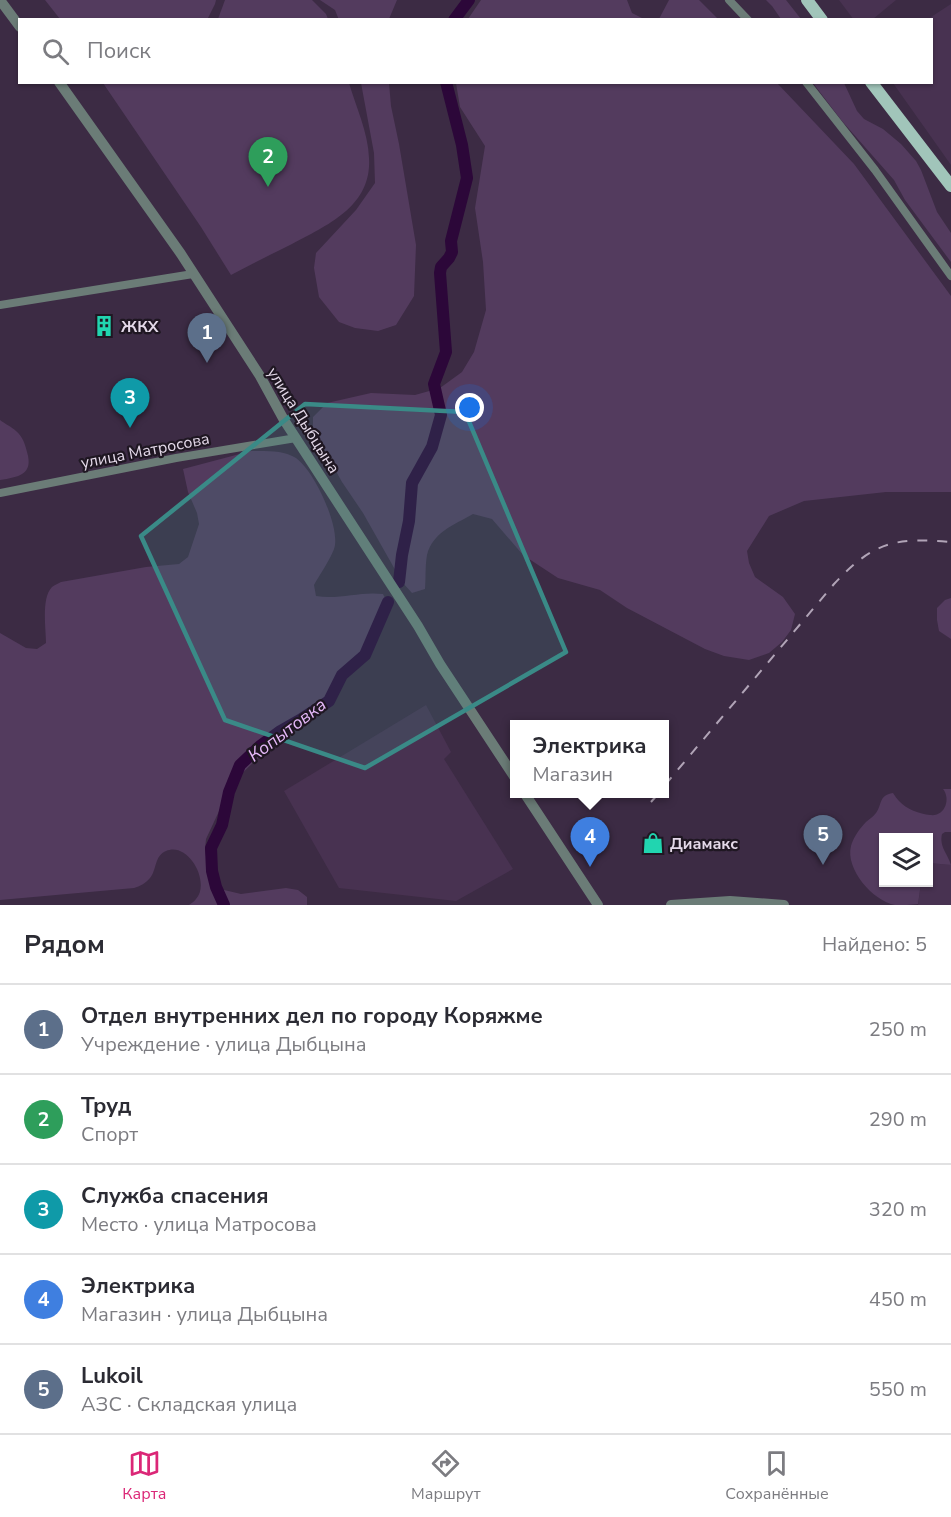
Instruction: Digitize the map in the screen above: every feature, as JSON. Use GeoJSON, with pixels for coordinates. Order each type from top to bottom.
{"type":"FeatureCollection","features":[{"type":"Feature","properties":{"kind":"main road"},"geometry":{"type":"LineString","coordinates":[[807,0],[820,18]]}},
{"type":"Feature","properties":{"kind":"main road"},"geometry":{"type":"LineString","coordinates":[[873,84],[951,186]]}},
{"type":"Feature","properties":{"kind":"street"},"geometry":{"type":"LineString","coordinates":[[0,0],[18,24]]}},
{"type":"Feature","properties":{"kind":"street"},"geometry":{"type":"LineString","coordinates":[[729,0],[746,18]]}},
{"type":"Feature","properties":{"kind":"street","name":"улица Дыбцына"},"geometry":{"type":"LineString","coordinates":[[60,84],[162,227],[260,376],[296,438],[510,770]]}},
{"type":"Feature","properties":{"kind":"street"},"geometry":{"type":"LineString","coordinates":[[808,84],[875,170],[951,276]]}},
{"type":"Feature","properties":{"kind":"street"},"geometry":{"type":"LineString","coordinates":[[0,305],[193,274]]}},
{"type":"Feature","properties":{"kind":"street","name":"улица Матросова"},"geometry":{"type":"LineString","coordinates":[[0,493],[176,458],[296,438]]}},
{"type":"Feature","properties":{"kind":"street"},"geometry":{"type":"LineString","coordinates":[[528,798],[598,905]]}},
{"type":"Feature","properties":{"kind":"street"},"geometry":{"type":"LineString","coordinates":[[671,905],[730,901],[783,905]]}},
{"type":"Feature","properties":{"kind":"highlighted area"},"geometry":{"type":"Polygon","coordinates":[[[305,404],[465,412],[566,652],[365,768],[225,720],[141,536],[305,404]]]}},
{"type":"Feature","properties":{"kind":"shaded area"},"geometry":{"type":"Polygon","coordinates":[[[45,0],[216,0],[208,18],[59,18],[45,0]]]}},
{"type":"Feature","properties":{"kind":"shaded area"},"geometry":{"type":"Polygon","coordinates":[[[225,0],[312,0],[328,18],[218,18],[225,0]]]}},
{"type":"Feature","properties":{"kind":"shaded area"},"geometry":{"type":"Polygon","coordinates":[[[320,0],[397,0],[389,18],[338,18],[335,10],[320,0]]]}},
{"type":"Feature","properties":{"kind":"shaded area"},"geometry":{"type":"Polygon","coordinates":[[[481,0],[627,0],[632,13],[642,18],[469,18],[481,0]]]}},
{"type":"Feature","properties":{"kind":"shaded area"},"geometry":{"type":"Polygon","coordinates":[[[669,0],[699,0],[717,18],[660,18],[669,0]]]}},
{"type":"Feature","properties":{"kind":"shaded area"},"geometry":{"type":"Polygon","coordinates":[[[766,0],[786,0],[800,18],[780,18],[766,0]]]}},
{"type":"Feature","properties":{"kind":"shaded area"},"geometry":{"type":"Polygon","coordinates":[[[839,0],[896,0],[874,18],[852,18],[839,0]]]}},
{"type":"Feature","properties":{"kind":"shaded area"},"geometry":{"type":"Polygon","coordinates":[[[951,4],[951,165],[894,84],[933,84],[933,18],[930,18],[951,4]]]}},
{"type":"Feature","properties":{"kind":"shaded area"},"geometry":{"type":"Polygon","coordinates":[[[104,84],[349,84],[364,129],[369,158],[368,175],[363,189],[345,212],[306,237],[231,275],[104,84]]]}},
{"type":"Feature","properties":{"kind":"shaded area"},"geometry":{"type":"Polygon","coordinates":[[[361,84],[389,84],[416,245],[414,296],[396,325],[378,331],[355,328],[339,322],[319,297],[314,268],[316,253],[356,210],[375,183],[374,153],[361,84]]]}},
{"type":"Feature","properties":{"kind":"shaded area"},"geometry":{"type":"Polygon","coordinates":[[[456,84],[778,84],[854,164],[951,296],[951,492],[886,492],[804,501],[769,516],[747,551],[749,563],[755,577],[783,597],[795,614],[791,630],[769,653],[749,660],[724,656],[705,649],[627,608],[600,590],[558,578],[523,555],[492,519],[473,514],[445,530],[434,540],[427,555],[425,589],[412,593],[402,582],[363,513],[342,482],[313,430],[313,417],[327,403],[371,393],[415,395],[440,388],[462,372],[474,352],[486,310],[483,262],[475,208],[485,146],[460,107],[456,84]]]}},
{"type":"Feature","properties":{"kind":"shaded area"},"geometry":{"type":"Polygon","coordinates":[[[814,84],[844,84],[857,111],[864,119],[883,129],[916,161],[937,212],[951,233],[951,262],[905,200],[894,180],[842,121],[814,84]]]}},
{"type":"Feature","properties":{"kind":"shaded area"},"geometry":{"type":"Polygon","coordinates":[[[0,420],[20,436],[29,460],[23,473],[13,478],[0,480],[0,420]]]}},
{"type":"Feature","properties":{"kind":"shaded area"},"geometry":{"type":"Polygon","coordinates":[[[251,451],[280,452],[296,458],[317,485],[329,511],[335,545],[314,585],[316,596],[383,594],[388,604],[387,614],[344,682],[313,717],[264,752],[226,789],[220,809],[206,839],[208,871],[212,881],[220,889],[241,894],[286,888],[298,890],[307,897],[307,905],[189,905],[200,892],[199,874],[189,857],[174,849],[162,853],[150,878],[134,888],[0,900],[0,633],[26,648],[37,649],[46,643],[45,606],[46,598],[52,587],[61,582],[146,567],[179,564],[188,557],[199,524],[183,469],[251,451]]]}},
{"type":"Feature","properties":{"kind":"shaded area"},"geometry":{"type":"Polygon","coordinates":[[[951,598],[951,639],[939,631],[937,608],[945,600],[951,598]]]}},
{"type":"Feature","properties":{"kind":"shaded area"},"geometry":{"type":"Polygon","coordinates":[[[426,705],[451,752],[444,759],[513,869],[456,901],[339,888],[284,791],[426,705]]]}},
{"type":"Feature","properties":{"kind":"shaded area"},"geometry":{"type":"Polygon","coordinates":[[[943,789],[951,789],[951,832],[942,834],[941,839],[951,865],[933,863],[933,833],[879,833],[879,887],[920,887],[918,904],[895,905],[878,897],[862,883],[852,864],[851,846],[857,833],[876,813],[885,796],[893,793],[909,809],[922,814],[935,815],[945,807],[943,789]]]}},
{"type":"Feature","properties":{"kind":"shaded area"},"geometry":{"type":"Polygon","coordinates":[[[933,863],[951,865],[951,905],[918,905],[920,887],[933,887],[933,863]]]}},
{"type":"Feature","properties":{"kind":"waterway","name":"Копытовка"},"geometry":{"type":"LineString","coordinates":[[456,18],[469,0]]}},
{"type":"Feature","properties":{"kind":"waterway","name":"Копытовка"},"geometry":{"type":"LineString","coordinates":[[399,582],[409,521],[412,483],[432,447],[441,415],[434,384],[446,352],[440,273],[441,267],[452,252],[451,241],[467,178],[462,145],[447,84]]}},
{"type":"Feature","properties":{"kind":"waterway","name":"Копытовка"},"geometry":{"type":"LineString","coordinates":[[224,905],[212,871],[211,848],[222,825],[229,792],[240,765],[279,732],[329,701],[342,675],[365,655],[388,602]]}},
{"type":"Feature","properties":{"kind":"railway"},"geometry":{"type":"LineString","coordinates":[[669,780],[834,584],[861,559],[886,545],[900,542],[951,542]]}},
{"type":"Feature","properties":{"kind":"railway"},"geometry":{"type":"LineString","coordinates":[[651,802],[654,798]]}},
{"type":"Feature","properties":{"kind":"place","name":"Труд"},"geometry":{"type":"Point","coordinates":[268,187]}},
{"type":"Feature","properties":{"kind":"place","name":"ЖКХ"},"geometry":{"type":"Point","coordinates":[104,326]}},
{"type":"Feature","properties":{"kind":"place","name":"Отдел внутренних дел по городу Коряжме"},"geometry":{"type":"Point","coordinates":[207,363]}},
{"type":"Feature","properties":{"kind":"place","name":"Служба спасения"},"geometry":{"type":"Point","coordinates":[130,428]}},
{"type":"Feature","properties":{"kind":"place","name":"Диамакс"},"geometry":{"type":"Point","coordinates":[653,843]}},
{"type":"Feature","properties":{"kind":"place","name":"Lukoil"},"geometry":{"type":"Point","coordinates":[823,865]}},
{"type":"Feature","properties":{"kind":"place","name":"Электрика"},"geometry":{"type":"Point","coordinates":[590,867]}}]}
